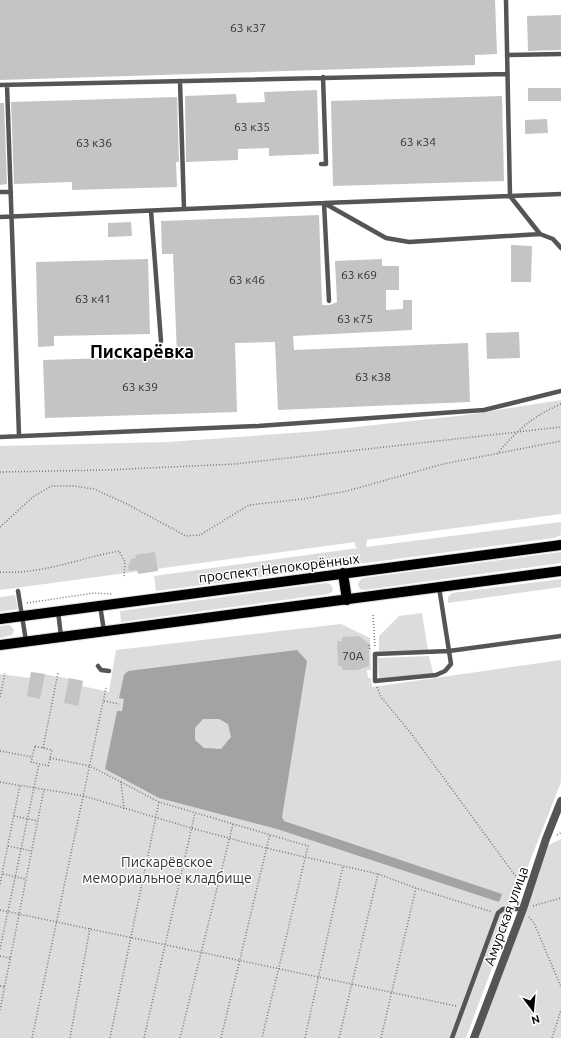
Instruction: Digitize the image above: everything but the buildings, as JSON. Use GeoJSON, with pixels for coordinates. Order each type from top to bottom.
{"type":"FeatureCollection","features":[{"type":"Feature","properties":{"kind":"main road","name":"проспект Непокорённых"},"geometry":{"type":"LineString","coordinates":[[0,619],[561,545]]}},
{"type":"Feature","properties":{"kind":"main road"},"geometry":{"type":"LineString","coordinates":[[0,645],[561,571]]}},
{"type":"Feature","properties":{"kind":"main road"},"geometry":{"type":"LineString","coordinates":[[343,573],[347,600]]}},
{"type":"Feature","properties":{"kind":"street","name":"Амурская улица"},"geometry":{"type":"LineString","coordinates":[[474,1038],[523,909],[546,839],[561,802]]}},
{"type":"Feature","properties":{"kind":"lane"},"geometry":{"type":"LineString","coordinates":[[506,0],[510,196],[540,234]]}},
{"type":"Feature","properties":{"kind":"lane"},"geometry":{"type":"LineString","coordinates":[[507,55],[561,54]]}},
{"type":"Feature","properties":{"kind":"lane"},"geometry":{"type":"LineString","coordinates":[[0,86],[323,77],[507,74]]}},
{"type":"Feature","properties":{"kind":"lane"},"geometry":{"type":"LineString","coordinates":[[321,164],[326,164],[323,77]]}},
{"type":"Feature","properties":{"kind":"lane"},"geometry":{"type":"LineString","coordinates":[[180,81],[184,209]]}},
{"type":"Feature","properties":{"kind":"lane"},"geometry":{"type":"LineString","coordinates":[[7,85],[19,436]]}},
{"type":"Feature","properties":{"kind":"lane"},"geometry":{"type":"LineString","coordinates":[[0,192],[11,192]]}},
{"type":"Feature","properties":{"kind":"lane"},"geometry":{"type":"LineString","coordinates":[[0,217],[561,194]]}},
{"type":"Feature","properties":{"kind":"lane"},"geometry":{"type":"LineString","coordinates":[[324,203],[386,238],[409,242],[540,234],[553,239],[561,248]]}},
{"type":"Feature","properties":{"kind":"lane"},"geometry":{"type":"LineString","coordinates":[[324,203],[329,301]]}},
{"type":"Feature","properties":{"kind":"lane"},"geometry":{"type":"LineString","coordinates":[[151,211],[161,341]]}},
{"type":"Feature","properties":{"kind":"lane"},"geometry":{"type":"LineString","coordinates":[[0,437],[258,426],[484,410],[561,391]]}},
{"type":"Feature","properties":{"kind":"lane"},"geometry":{"type":"LineString","coordinates":[[439,587],[448,651],[451,664],[445,672],[436,675],[375,681],[375,654],[448,651],[561,636]]}},
{"type":"Feature","properties":{"kind":"lane"},"geometry":{"type":"LineString","coordinates":[[18,592],[26,641]]}},
{"type":"Feature","properties":{"kind":"lane"},"geometry":{"type":"LineString","coordinates":[[100,605],[104,631]]}},
{"type":"Feature","properties":{"kind":"lane"},"geometry":{"type":"LineString","coordinates":[[58,611],[61,636]]}},
{"type":"Feature","properties":{"kind":"lane"},"geometry":{"type":"LineString","coordinates":[[98,666],[101,670],[109,671]]}},
{"type":"Feature","properties":{"kind":"lane"},"geometry":{"type":"LineString","coordinates":[[452,1038],[498,913],[503,909],[523,909]]}},
{"type":"Feature","properties":{"kind":"path"},"geometry":{"type":"LineString","coordinates":[[497,454],[516,432],[540,413],[561,404]]}},
{"type":"Feature","properties":{"kind":"path"},"geometry":{"type":"LineString","coordinates":[[0,472],[106,470],[235,464],[561,427]]}},
{"type":"Feature","properties":{"kind":"path"},"geometry":{"type":"LineString","coordinates":[[0,527],[34,496],[52,486],[74,486],[94,489],[127,504],[186,536],[200,535],[249,505],[302,499],[347,491],[443,464],[561,441]]}},
{"type":"Feature","properties":{"kind":"path"},"geometry":{"type":"LineString","coordinates":[[0,572],[18,573],[119,551],[125,562],[124,577]]}},
{"type":"Feature","properties":{"kind":"path"},"geometry":{"type":"LineString","coordinates":[[20,604],[94,593],[114,594]]}},
{"type":"Feature","properties":{"kind":"path"},"geometry":{"type":"LineString","coordinates":[[373,615],[375,654]]}},
{"type":"Feature","properties":{"kind":"path"},"geometry":{"type":"LineString","coordinates":[[0,697],[5,673]]}},
{"type":"Feature","properties":{"kind":"path"},"geometry":{"type":"LineString","coordinates":[[43,748],[58,673]]}},
{"type":"Feature","properties":{"kind":"path"},"geometry":{"type":"LineString","coordinates":[[375,681],[381,697],[410,732],[510,867],[522,884],[523,890]]}},
{"type":"Feature","properties":{"kind":"path"},"geometry":{"type":"LineString","coordinates":[[32,1038],[106,688]]}},
{"type":"Feature","properties":{"kind":"path"},"geometry":{"type":"LineString","coordinates":[[104,701],[118,704]]}},
{"type":"Feature","properties":{"kind":"path"},"geometry":{"type":"LineString","coordinates":[[34,746],[52,750],[48,766],[31,762],[32,757],[34,746]]}},
{"type":"Feature","properties":{"kind":"path"},"geometry":{"type":"LineString","coordinates":[[0,751],[32,757]]}},
{"type":"Feature","properties":{"kind":"path"},"geometry":{"type":"LineString","coordinates":[[50,758],[90,766],[159,802],[308,846],[304,857],[262,1038]]}},
{"type":"Feature","properties":{"kind":"path"},"geometry":{"type":"LineString","coordinates":[[0,949],[26,819],[39,764]]}},
{"type":"Feature","properties":{"kind":"path"},"geometry":{"type":"LineString","coordinates":[[0,782],[84,796],[190,828],[266,848],[378,874],[416,888],[498,913]]}},
{"type":"Feature","properties":{"kind":"path"},"geometry":{"type":"LineString","coordinates":[[121,782],[124,809]]}},
{"type":"Feature","properties":{"kind":"path"},"geometry":{"type":"LineString","coordinates":[[0,884],[20,785]]}},
{"type":"Feature","properties":{"kind":"path"},"geometry":{"type":"LineString","coordinates":[[0,1010],[44,789]]}},
{"type":"Feature","properties":{"kind":"path"},"geometry":{"type":"LineString","coordinates":[[110,1038],[159,802]]}},
{"type":"Feature","properties":{"kind":"path"},"geometry":{"type":"LineString","coordinates":[[144,1038],[166,944],[190,828],[195,813]]}},
{"type":"Feature","properties":{"kind":"path"},"geometry":{"type":"LineString","coordinates":[[14,816],[38,821]]}},
{"type":"Feature","properties":{"kind":"path"},"geometry":{"type":"LineString","coordinates":[[180,1038],[233,823]]}},
{"type":"Feature","properties":{"kind":"path"},"geometry":{"type":"LineString","coordinates":[[221,1038],[270,834]]}},
{"type":"Feature","properties":{"kind":"path"},"geometry":{"type":"LineString","coordinates":[[8,846],[32,851]]}},
{"type":"Feature","properties":{"kind":"path"},"geometry":{"type":"LineString","coordinates":[[305,1038],[343,866]]}},
{"type":"Feature","properties":{"kind":"path"},"geometry":{"type":"LineString","coordinates":[[2,874],[26,879]]}},
{"type":"Feature","properties":{"kind":"path"},"geometry":{"type":"LineString","coordinates":[[339,1038],[378,874]]}},
{"type":"Feature","properties":{"kind":"path"},"geometry":{"type":"LineString","coordinates":[[381,1038],[416,888]]}},
{"type":"Feature","properties":{"kind":"path"},"geometry":{"type":"LineString","coordinates":[[561,898],[523,909],[534,923],[561,986]]}},
{"type":"Feature","properties":{"kind":"path"},"geometry":{"type":"LineString","coordinates":[[0,910],[202,951],[464,1008]]}},
{"type":"Feature","properties":{"kind":"path"},"geometry":{"type":"LineString","coordinates":[[70,1038],[90,928]]}},
{"type":"Feature","properties":{"kind":"path"},"geometry":{"type":"LineString","coordinates":[[0,956],[10,958]]}},
{"type":"Feature","properties":{"kind":"path"},"geometry":{"type":"LineString","coordinates":[[0,986],[5,987]]}},
{"type":"Feature","properties":{"kind":"path"},"geometry":{"type":"LineString","coordinates":[[552,1038],[561,1010]]}},
{"type":"Feature","properties":{"kind":"green space"},"geometry":{"type":"Polygon","coordinates":[[[561,400],[561,514],[367,540],[366,547],[561,522],[561,535],[554,538],[156,591],[154,576],[358,548],[355,546],[355,542],[0,590],[0,446],[168,442],[320,431],[466,415],[561,400]]]}},
{"type":"Feature","properties":{"kind":"green space"},"geometry":{"type":"Polygon","coordinates":[[[561,552],[561,563],[364,590],[360,589],[358,585],[359,581],[363,578],[561,552]]]}},
{"type":"Feature","properties":{"kind":"green space"},"geometry":{"type":"Polygon","coordinates":[[[561,579],[561,587],[448,603],[448,597],[452,593],[561,579]]]}},
{"type":"Feature","properties":{"kind":"green space"},"geometry":{"type":"Polygon","coordinates":[[[326,583],[330,584],[333,588],[332,592],[328,594],[121,622],[120,611],[326,583]]]}},
{"type":"Feature","properties":{"kind":"green space"},"geometry":{"type":"Polygon","coordinates":[[[15,595],[18,609],[0,612],[0,597],[15,595]]]}},
{"type":"Feature","properties":{"kind":"green space"},"geometry":{"type":"Polygon","coordinates":[[[422,613],[428,650],[379,651],[379,636],[399,616],[422,613]]]}},
{"type":"Feature","properties":{"kind":"green space","name":"Пискарёвское мемориальное кладбище"},"geometry":{"type":"Polygon","coordinates":[[[341,624],[370,638],[371,670],[367,670],[368,678],[371,678],[372,687],[561,660],[561,782],[521,884],[514,897],[510,900],[512,914],[466,1038],[0,1038],[0,674],[30,678],[31,672],[83,681],[82,686],[109,692],[116,650],[341,624]]]}},
{"type":"Feature","properties":{"kind":"green space"},"geometry":{"type":"Polygon","coordinates":[[[10,625],[14,630],[12,635],[0,638],[0,626],[10,625]]]}},
{"type":"Feature","properties":{"kind":"green space"},"geometry":{"type":"Polygon","coordinates":[[[429,656],[433,673],[383,679],[379,678],[378,658],[429,656]]]}},
{"type":"Feature","properties":{"kind":"green space"},"geometry":{"type":"Polygon","coordinates":[[[561,839],[561,1038],[477,1038],[546,846],[561,839]]]}},
{"type":"Feature","properties":{"kind":"shaded area"},"geometry":{"type":"Polygon","coordinates":[[[297,650],[307,661],[282,817],[284,821],[502,894],[499,902],[277,829],[159,798],[105,769],[117,711],[122,711],[124,699],[119,698],[124,675],[128,671],[297,650]],[[203,719],[195,728],[195,740],[204,748],[221,749],[231,737],[228,724],[219,719],[203,719]]]}},
{"type":"Feature","properties":{"kind":"district","name":"Пискарёвка"},"geometry":{"type":"Point","coordinates":[142,351]}}]}
